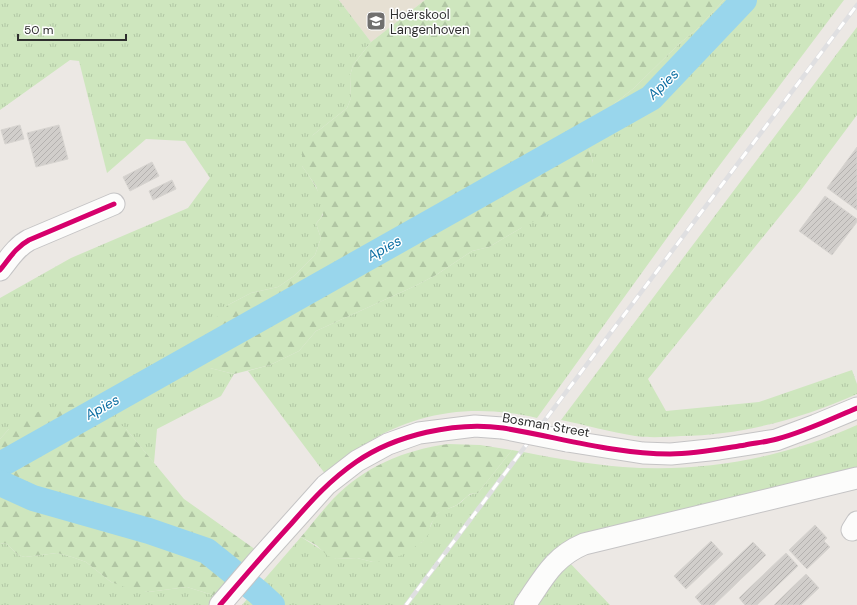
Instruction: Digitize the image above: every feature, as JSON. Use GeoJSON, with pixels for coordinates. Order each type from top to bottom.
{"type":"FeatureCollection","features":[{"type":"Feature","properties":{"kind":"street"},"geometry":{"type":"LineString","coordinates":[[0,270],[13,252],[22,244],[114,204]]}},
{"type":"Feature","properties":{"kind":"street","name":"Bosman Street"},"geometry":{"type":"LineString","coordinates":[[220,605],[326,485],[357,461],[388,444],[419,433],[475,426],[502,428],[567,441],[650,453],[671,454],[719,449],[776,440],[857,408]]}},
{"type":"Feature","properties":{"kind":"street"},"geometry":{"type":"LineString","coordinates":[[525,605],[558,559],[565,553],[584,544],[857,478]]}},
{"type":"Feature","properties":{"kind":"shaded area","name":"Hoërskool Langenhoven"},"geometry":{"type":"Polygon","coordinates":[[[339,0],[425,0],[371,42],[339,0]]]}},
{"type":"Feature","properties":{"kind":"green space"},"geometry":{"type":"Polygon","coordinates":[[[0,0],[339,0],[371,42],[353,65],[350,76],[351,98],[347,108],[313,135],[302,166],[317,188],[323,207],[323,213],[316,224],[321,238],[315,255],[294,276],[278,287],[251,293],[228,305],[210,368],[234,374],[221,396],[157,429],[154,463],[126,429],[9,429],[0,439],[0,298],[71,258],[188,208],[210,178],[185,141],[146,139],[107,173],[79,61],[70,60],[0,110],[0,0]]]}},
{"type":"Feature","properties":{"kind":"green space"},"geometry":{"type":"Polygon","coordinates":[[[425,0],[724,0],[696,30],[680,43],[634,88],[590,123],[584,132],[593,162],[589,184],[582,197],[521,228],[489,247],[472,251],[436,275],[415,286],[316,331],[299,351],[270,365],[234,374],[210,368],[205,337],[212,322],[228,305],[251,293],[278,287],[294,276],[315,255],[321,238],[316,224],[323,215],[323,208],[316,186],[302,166],[302,150],[313,135],[347,108],[351,98],[350,76],[353,65],[371,42],[425,0]]]}},
{"type":"Feature","properties":{"kind":"green space"},"geometry":{"type":"Polygon","coordinates":[[[724,0],[844,0],[716,170],[537,418],[492,411],[448,413],[426,417],[384,433],[359,448],[326,475],[248,371],[270,365],[299,351],[316,331],[415,286],[436,275],[472,251],[489,247],[521,228],[593,162],[584,132],[590,123],[634,88],[680,43],[696,30],[724,0]]]}},
{"type":"Feature","properties":{"kind":"green space"},"geometry":{"type":"Polygon","coordinates":[[[857,27],[857,115],[801,190],[648,379],[666,411],[759,402],[852,370],[857,384],[857,394],[814,411],[771,424],[726,433],[704,435],[641,437],[616,433],[561,420],[857,27]]]}},
{"type":"Feature","properties":{"kind":"green space"},"geometry":{"type":"Polygon","coordinates":[[[91,400],[126,429],[184,499],[259,552],[219,597],[187,587],[148,592],[133,590],[111,582],[86,562],[72,557],[57,553],[25,557],[18,555],[6,543],[0,544],[0,439],[9,429],[43,409],[91,400]]]}},
{"type":"Feature","properties":{"kind":"green space"},"geometry":{"type":"Polygon","coordinates":[[[857,425],[857,467],[688,509],[568,561],[610,605],[242,605],[301,537],[336,559],[357,558],[373,562],[422,542],[437,514],[457,505],[468,496],[478,493],[512,450],[609,466],[683,468],[743,461],[772,454],[829,437],[857,425]]]}},
{"type":"Feature","properties":{"kind":"green space"},"geometry":{"type":"Polygon","coordinates":[[[448,444],[480,445],[512,450],[478,493],[470,494],[457,505],[438,513],[431,524],[428,535],[422,542],[402,555],[387,561],[373,562],[357,558],[336,559],[328,556],[316,545],[301,537],[333,499],[371,469],[400,456],[448,444]]]}},
{"type":"Feature","properties":{"kind":"green space"},"geometry":{"type":"Polygon","coordinates":[[[6,543],[18,555],[25,557],[57,553],[72,557],[86,562],[111,582],[148,592],[187,587],[219,597],[213,605],[0,605],[0,544],[6,543]]]}},
{"type":"Feature","properties":{"kind":"building"},"geometry":{"type":"Polygon","coordinates":[[[20,125],[24,139],[5,144],[1,130],[20,125]]]}},
{"type":"Feature","properties":{"kind":"building"},"geometry":{"type":"Polygon","coordinates":[[[59,125],[68,159],[36,167],[27,133],[59,125]]]}},
{"type":"Feature","properties":{"kind":"building"},"geometry":{"type":"Polygon","coordinates":[[[857,147],[857,210],[827,188],[857,147]]]}},
{"type":"Feature","properties":{"kind":"building"},"geometry":{"type":"Polygon","coordinates":[[[152,162],[159,176],[130,191],[123,177],[152,162]]]}},
{"type":"Feature","properties":{"kind":"building"},"geometry":{"type":"Polygon","coordinates":[[[172,180],[176,189],[153,200],[149,191],[172,180]]]}},
{"type":"Feature","properties":{"kind":"building"},"geometry":{"type":"Polygon","coordinates":[[[825,196],[857,219],[857,222],[832,255],[799,231],[825,196]]]}},
{"type":"Feature","properties":{"kind":"building"},"geometry":{"type":"Polygon","coordinates":[[[815,525],[827,538],[824,541],[830,547],[807,569],[789,550],[815,525]]]}},
{"type":"Feature","properties":{"kind":"building"},"geometry":{"type":"Polygon","coordinates":[[[711,541],[723,554],[686,589],[674,576],[711,541]]]}},
{"type":"Feature","properties":{"kind":"building"},"geometry":{"type":"Polygon","coordinates":[[[753,542],[766,555],[714,605],[702,605],[695,597],[753,542]]]}},
{"type":"Feature","properties":{"kind":"building"},"geometry":{"type":"Polygon","coordinates":[[[786,553],[798,566],[757,605],[745,605],[739,598],[786,553]]]}},
{"type":"Feature","properties":{"kind":"building"},"geometry":{"type":"Polygon","coordinates":[[[806,574],[819,588],[801,605],[774,605],[806,574]]]}},
{"type":"Feature","properties":{"kind":"waterway","name":"Apies"},"geometry":{"type":"LineString","coordinates":[[0,465],[651,98],[744,0]]}},
{"type":"Feature","properties":{"kind":"waterway"},"geometry":{"type":"LineString","coordinates":[[0,483],[33,498],[149,531],[207,551],[272,605]]}},
{"type":"Feature","properties":{"kind":"railway"},"geometry":{"type":"LineString","coordinates":[[406,605],[857,5]]}},
{"type":"Feature","properties":{"kind":"cycle path"},"geometry":{"type":"LineString","coordinates":[[0,270],[16,250],[29,240],[114,204]]}},
{"type":"Feature","properties":{"kind":"cycle path"},"geometry":{"type":"LineString","coordinates":[[220,605],[306,507],[330,483],[356,462],[372,452],[389,444],[426,432],[485,426],[503,428],[607,448],[649,453],[679,454],[717,450],[777,439],[807,429],[857,408]]}},
{"type":"Feature","properties":{"kind":"place","name":"Hoërskool Langenhoven"},"geometry":{"type":"Point","coordinates":[376,21]}}]}
